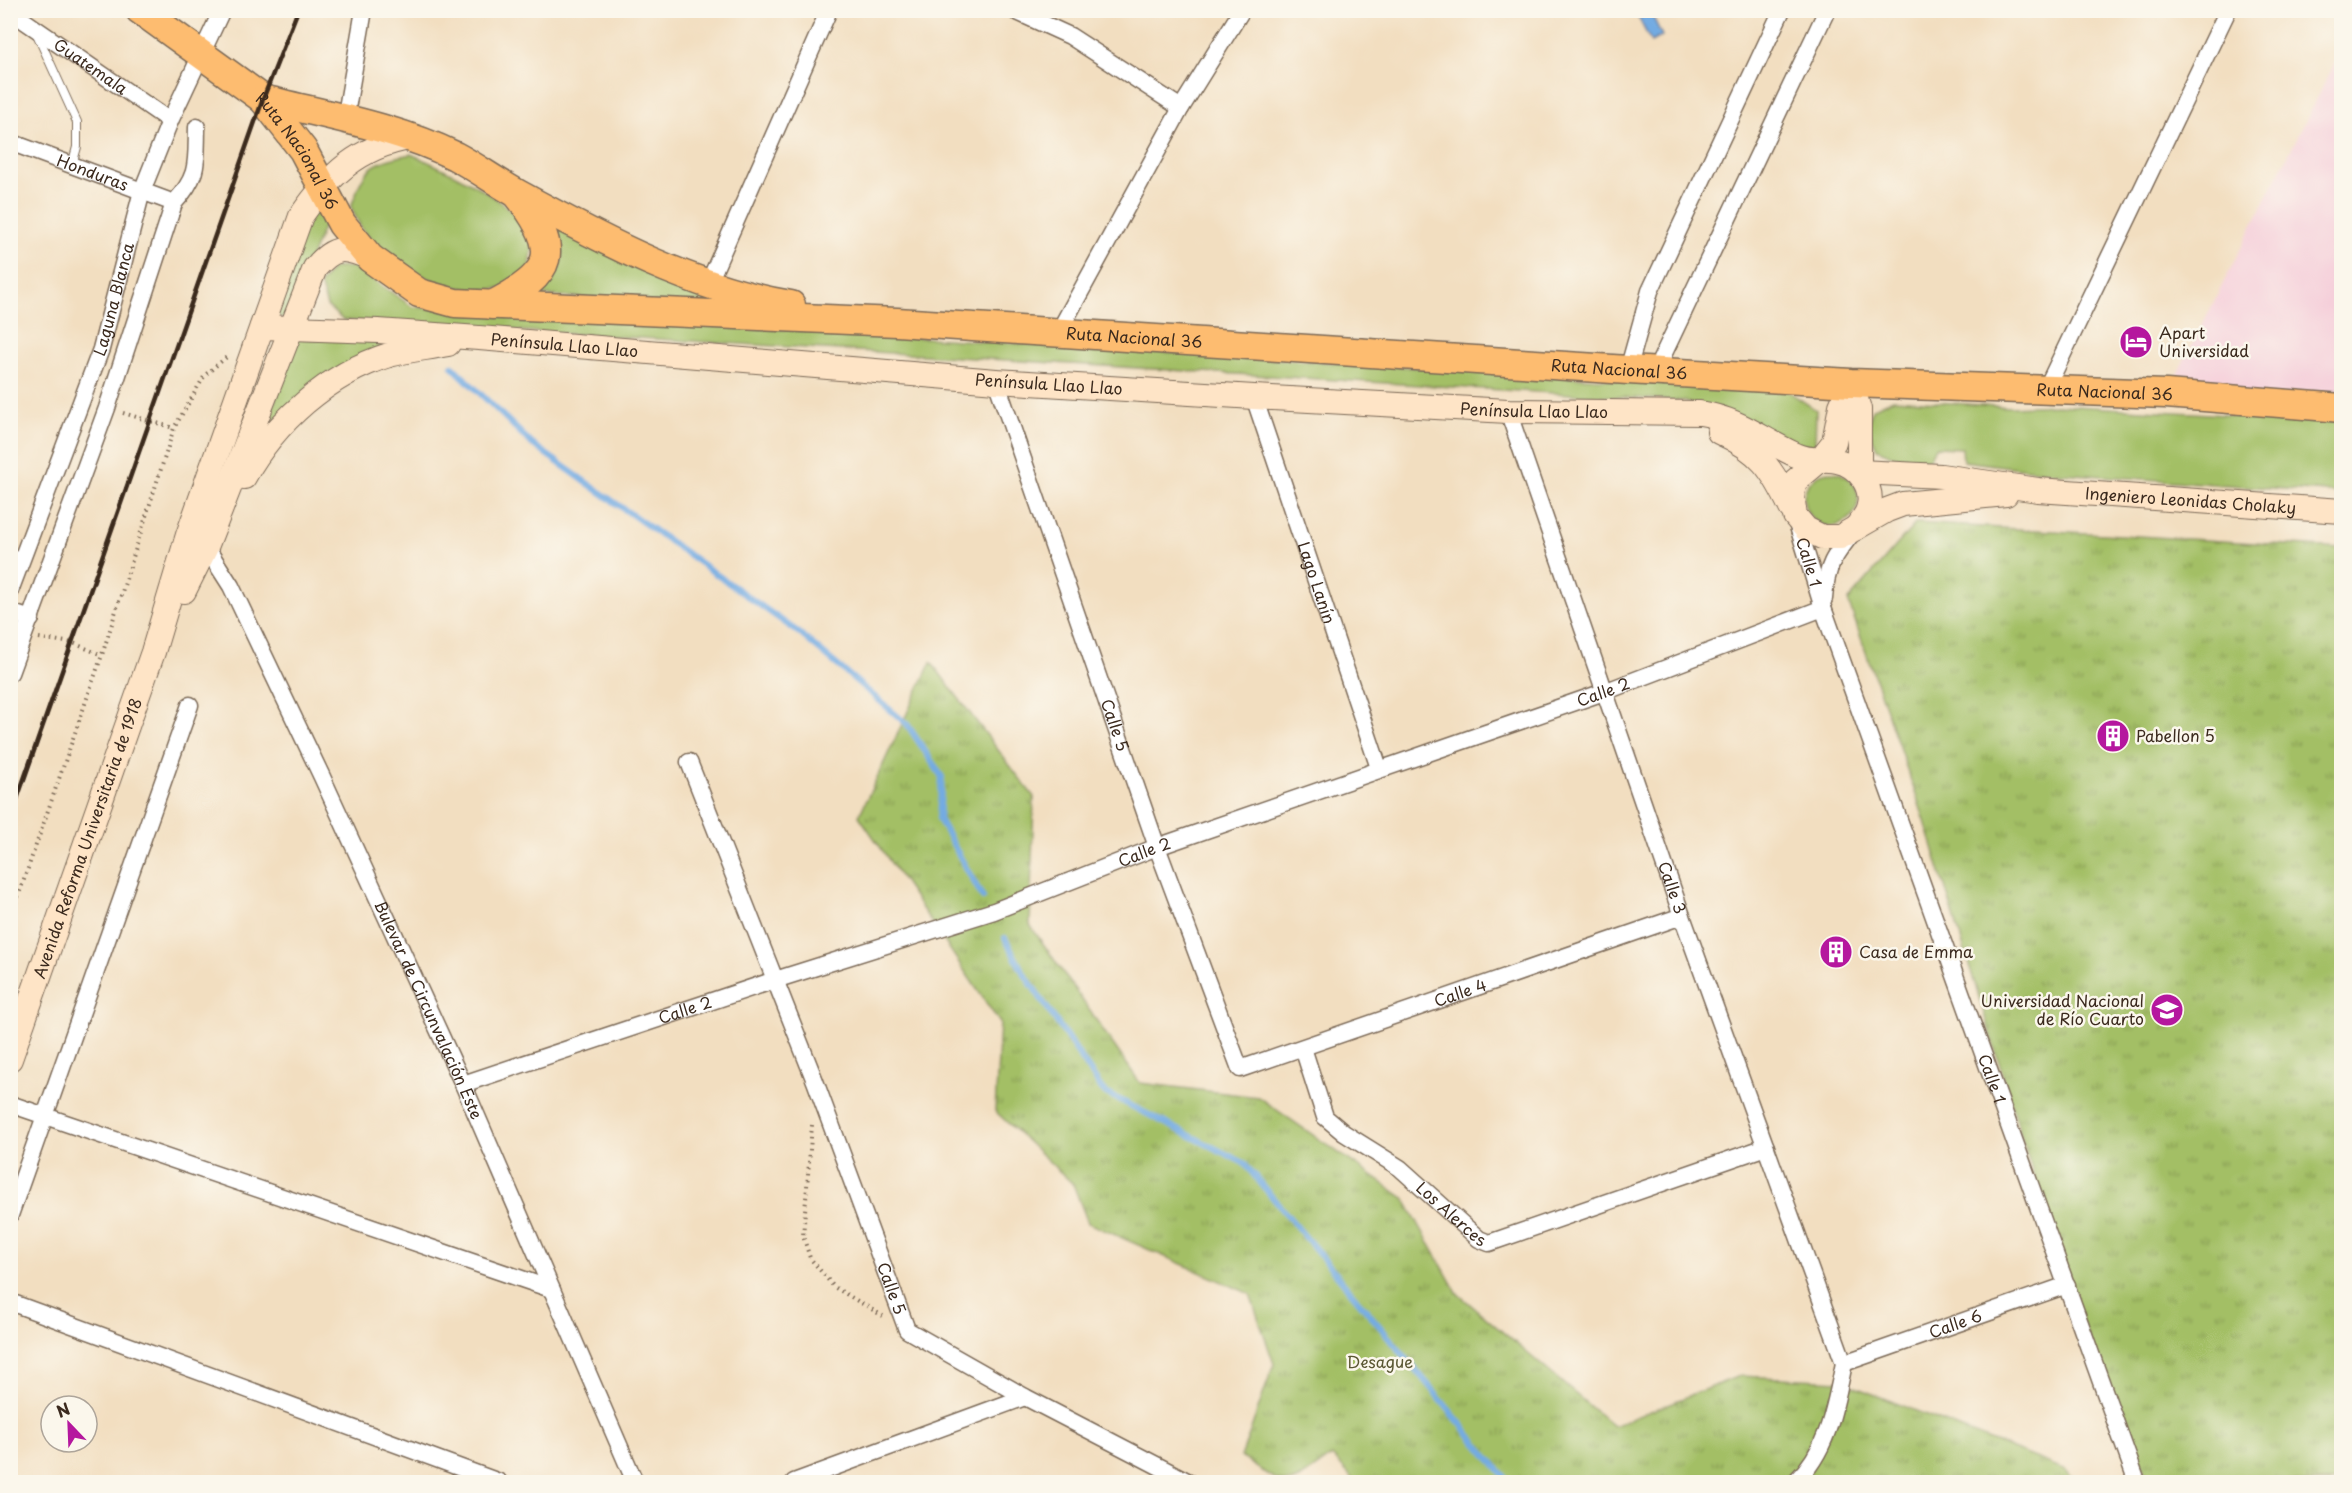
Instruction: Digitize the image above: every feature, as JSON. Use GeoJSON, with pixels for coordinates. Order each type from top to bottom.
{"type":"FeatureCollection","features":[{"type":"Feature","properties":{"kind":"highway"},"geometry":{"type":"LineString","coordinates":[[140,10],[262,99]]}},
{"type":"Feature","properties":{"kind":"highway","name":"Ruta Nacional 36"},"geometry":{"type":"LineString","coordinates":[[262,99],[409,138],[454,156],[516,193],[632,254],[759,300],[897,322]]}},
{"type":"Feature","properties":{"kind":"highway","name":"Ruta Nacional 36"},"geometry":{"type":"LineString","coordinates":[[262,99],[303,150],[342,224],[370,258],[419,292],[455,303],[897,322],[1642,371],[1851,383],[2166,394],[2342,408]]}},
{"type":"Feature","properties":{"kind":"highway"},"geometry":{"type":"LineString","coordinates":[[492,304],[534,280],[544,266],[547,255],[537,220],[516,193]]}},
{"type":"Feature","properties":{"kind":"main road"},"geometry":{"type":"LineString","coordinates":[[153,652],[189,535],[301,216],[321,187],[343,165],[370,149],[409,138]]}},
{"type":"Feature","properties":{"kind":"main road"},"geometry":{"type":"LineString","coordinates":[[153,652],[206,547],[315,268],[325,256],[337,250],[350,250],[370,258]]}},
{"type":"Feature","properties":{"kind":"main road","name":"Península Llao Llao"},"geometry":{"type":"LineString","coordinates":[[262,327],[378,331],[479,338],[996,381],[1254,397],[1508,411],[1700,413],[1724,417],[1789,451],[1819,461]]}},
{"type":"Feature","properties":{"kind":"main road","name":"Península Llao Llao"},"geometry":{"type":"LineString","coordinates":[[206,547],[254,460],[291,414],[335,380],[388,356],[479,338]]}},
{"type":"Feature","properties":{"kind":"main road"},"geometry":{"type":"LineString","coordinates":[[1851,383],[1841,406],[1834,442],[1819,461],[1795,481],[1792,494],[1795,516],[1806,530],[1822,537],[1840,537],[1887,510],[1903,504],[2038,490]]}},
{"type":"Feature","properties":{"kind":"main road"},"geometry":{"type":"LineString","coordinates":[[1851,383],[1859,409],[1859,472],[1869,490],[1870,500],[1868,511],[1856,528]]}},
{"type":"Feature","properties":{"kind":"main road","name":"Península Llao Llao"},"geometry":{"type":"LineString","coordinates":[[1620,413],[1712,429],[1738,440],[1763,458],[1777,478],[1795,516]]}},
{"type":"Feature","properties":{"kind":"main road"},"geometry":{"type":"LineString","coordinates":[[1819,461],[1836,461],[1859,472],[1941,476],[2038,490]]}},
{"type":"Feature","properties":{"kind":"main road","name":"Ingeniero Leonidas Cholaky"},"geometry":{"type":"LineString","coordinates":[[2038,490],[2342,512]]}},
{"type":"Feature","properties":{"kind":"main road","name":"Avenida Reforma Universitaria de 1918"},"geometry":{"type":"LineString","coordinates":[[10,1059],[153,652]]}},
{"type":"Feature","properties":{"kind":"street","name":"Laguna Blanca"},"geometry":{"type":"LineString","coordinates":[[10,591],[101,349],[142,191],[170,121],[222,10]]}},
{"type":"Feature","properties":{"kind":"street"},"geometry":{"type":"LineString","coordinates":[[345,120],[364,10]]}},
{"type":"Feature","properties":{"kind":"street"},"geometry":{"type":"LineString","coordinates":[[709,282],[829,10]]}},
{"type":"Feature","properties":{"kind":"street"},"geometry":{"type":"LineString","coordinates":[[1013,10],[1070,36],[1181,108]]}},
{"type":"Feature","properties":{"kind":"street"},"geometry":{"type":"LineString","coordinates":[[1058,333],[1181,108],[1242,10]]}},
{"type":"Feature","properties":{"kind":"street"},"geometry":{"type":"LineString","coordinates":[[1642,371],[1650,291],[1782,10]]}},
{"type":"Feature","properties":{"kind":"street"},"geometry":{"type":"LineString","coordinates":[[1642,371],[1827,10]]}},
{"type":"Feature","properties":{"kind":"street"},"geometry":{"type":"LineString","coordinates":[[2046,389],[2228,10]]}},
{"type":"Feature","properties":{"kind":"street","name":"Guatemala"},"geometry":{"type":"LineString","coordinates":[[10,11],[170,121]]}},
{"type":"Feature","properties":{"kind":"street","name":"Laguna Blanca"},"geometry":{"type":"LineString","coordinates":[[10,673],[107,408],[174,203],[191,186],[196,167],[197,127]]}},
{"type":"Feature","properties":{"kind":"street","name":"Honduras"},"geometry":{"type":"LineString","coordinates":[[10,142],[174,203]]}},
{"type":"Feature","properties":{"kind":"street","name":"Calle 5"},"geometry":{"type":"LineString","coordinates":[[996,381],[1157,848],[1240,1069]]}},
{"type":"Feature","properties":{"kind":"street","name":"Lago Lanín"},"geometry":{"type":"LineString","coordinates":[[1254,397],[1379,768]]}},
{"type":"Feature","properties":{"kind":"street","name":"Calle 3"},"geometry":{"type":"LineString","coordinates":[[1508,411],[1682,916],[1844,1363]]}},
{"type":"Feature","properties":{"kind":"street","name":"Calle 1"},"geometry":{"type":"LineString","coordinates":[[1795,516],[1823,608],[2137,1482]]}},
{"type":"Feature","properties":{"kind":"street","name":"Calle 1"},"geometry":{"type":"LineString","coordinates":[[1823,608],[1825,578],[1831,560],[1856,528]]}},
{"type":"Feature","properties":{"kind":"street","name":"Bulevar de Circunvalación Este"},"geometry":{"type":"LineString","coordinates":[[206,547],[231,586],[317,766],[463,1084],[635,1482]]}},
{"type":"Feature","properties":{"kind":"street","name":"Calle 2"},"geometry":{"type":"LineString","coordinates":[[463,1084],[775,980],[994,911],[1157,848],[1379,768],[1604,692],[1823,608]]}},
{"type":"Feature","properties":{"kind":"street"},"geometry":{"type":"LineString","coordinates":[[10,612],[31,619]]}},
{"type":"Feature","properties":{"kind":"street"},"geometry":{"type":"LineString","coordinates":[[10,1215],[190,705]]}},
{"type":"Feature","properties":{"kind":"street","name":"Calle 5"},"geometry":{"type":"LineString","coordinates":[[689,762],[775,980],[907,1330],[1025,1397],[1189,1482]]}},
{"type":"Feature","properties":{"kind":"street","name":"Calle 4"},"geometry":{"type":"LineString","coordinates":[[1240,1069],[1682,916]]}},
{"type":"Feature","properties":{"kind":"street","name":"Los Alerces"},"geometry":{"type":"LineString","coordinates":[[1303,1048],[1325,1117],[1344,1133],[1400,1168],[1479,1239],[1489,1243],[1766,1147]]}},
{"type":"Feature","properties":{"kind":"street"},"geometry":{"type":"LineString","coordinates":[[10,1104],[551,1289]]}},
{"type":"Feature","properties":{"kind":"street","name":"Calle 6"},"geometry":{"type":"LineString","coordinates":[[1844,1363],[2067,1285]]}},
{"type":"Feature","properties":{"kind":"street"},"geometry":{"type":"LineString","coordinates":[[10,1302],[499,1482]]}},
{"type":"Feature","properties":{"kind":"street"},"geometry":{"type":"LineString","coordinates":[[1795,1482],[1819,1453],[1833,1414],[1844,1363]]}},
{"type":"Feature","properties":{"kind":"street"},"geometry":{"type":"LineString","coordinates":[[794,1482],[1025,1397]]}},
{"type":"Feature","properties":{"kind":"lane"},"geometry":{"type":"LineString","coordinates":[[36,30],[77,122],[78,147],[72,165]]}},
{"type":"Feature","properties":{"kind":"path"},"geometry":{"type":"LineString","coordinates":[[10,920],[102,655],[174,428],[205,375],[262,327]]}},
{"type":"Feature","properties":{"kind":"path"},"geometry":{"type":"LineString","coordinates":[[107,408],[174,428]]}},
{"type":"Feature","properties":{"kind":"path"},"geometry":{"type":"LineString","coordinates":[[23,636],[73,644],[102,655]]}},
{"type":"Feature","properties":{"kind":"path"},"geometry":{"type":"LineString","coordinates":[[812,1117],[803,1236],[810,1258],[834,1287],[907,1330]]}},
{"type":"Feature","properties":{"kind":"shaded area"},"geometry":{"type":"Polygon","coordinates":[[[2341,51],[2341,401],[2167,394],[2341,51]]]}},
{"type":"Feature","properties":{"kind":"green space"},"geometry":{"type":"Polygon","coordinates":[[[411,154],[482,190],[517,216],[527,230],[532,244],[530,268],[503,287],[486,290],[467,289],[447,285],[408,269],[375,245],[362,229],[351,207],[360,183],[370,169],[377,164],[411,154]]]}},
{"type":"Feature","properties":{"kind":"green space"},"geometry":{"type":"Polygon","coordinates":[[[320,203],[327,218],[286,318],[272,316],[308,219],[320,203]]]}},
{"type":"Feature","properties":{"kind":"green space"},"geometry":{"type":"Polygon","coordinates":[[[552,221],[750,309],[541,295],[562,260],[560,243],[552,221]]]}},
{"type":"Feature","properties":{"kind":"green space"},"geometry":{"type":"Polygon","coordinates":[[[354,267],[413,307],[1786,390],[1816,410],[1815,445],[1795,446],[1684,401],[343,320],[327,306],[320,284],[333,268],[354,267]]]}},
{"type":"Feature","properties":{"kind":"green space"},"geometry":{"type":"Polygon","coordinates":[[[297,338],[389,342],[266,426],[297,338]]]}},
{"type":"Feature","properties":{"kind":"green space"},"geometry":{"type":"Polygon","coordinates":[[[1893,399],[2010,407],[2058,405],[2341,422],[2341,493],[2060,473],[1963,461],[1962,448],[1935,447],[1929,459],[1897,457],[1877,449],[1868,428],[1872,409],[1893,399]]]}},
{"type":"Feature","properties":{"kind":"green space"},"geometry":{"type":"Polygon","coordinates":[[[1826,472],[1836,472],[1846,476],[1854,484],[1858,499],[1854,514],[1846,522],[1836,526],[1826,526],[1816,522],[1808,514],[1804,504],[1804,494],[1808,484],[1816,476],[1826,472]]]}},
{"type":"Feature","properties":{"kind":"green space","name":"Universidad Nacional de Río Cuarto"},"geometry":{"type":"Polygon","coordinates":[[[1916,523],[2341,548],[2341,1482],[2149,1482],[2067,1285],[1925,821],[1848,601],[1916,523]]]}},
{"type":"Feature","properties":{"kind":"green space","name":"Desague"},"geometry":{"type":"Polygon","coordinates":[[[931,662],[1034,797],[1030,925],[1140,1083],[1258,1097],[1404,1198],[1457,1293],[1613,1426],[1739,1376],[1840,1381],[2066,1470],[2075,1482],[1356,1482],[1332,1456],[1304,1476],[1287,1482],[1269,1475],[1241,1457],[1274,1364],[1250,1294],[1088,1223],[1073,1184],[995,1111],[1000,1023],[859,816],[931,662]]]}},
{"type":"Feature","properties":{"kind":"water"},"geometry":{"type":"Polygon","coordinates":[[[1641,10],[1650,11],[1662,36],[1651,42],[1636,13],[1641,10]]]}},
{"type":"Feature","properties":{"kind":"waterway"},"geometry":{"type":"LineString","coordinates":[[452,366],[532,444],[798,632],[907,724],[942,777],[939,819],[983,898]]}},
{"type":"Feature","properties":{"kind":"waterway"},"geometry":{"type":"LineString","coordinates":[[1005,938],[1023,972],[1104,1092],[1244,1163],[1509,1482]]}},
{"type":"Feature","properties":{"kind":"railway"},"geometry":{"type":"LineString","coordinates":[[10,819],[263,99],[298,10]]}},
{"type":"Feature","properties":{"kind":"place","name":"Apart Universidad"},"geometry":{"type":"Point","coordinates":[2136,342]}},
{"type":"Feature","properties":{"kind":"place","name":"Pabellon 5"},"geometry":{"type":"Point","coordinates":[2113,736]}},
{"type":"Feature","properties":{"kind":"place","name":"Casa de Emma"},"geometry":{"type":"Point","coordinates":[1836,952]}},
{"type":"Feature","properties":{"kind":"place","name":"Universidad Nacional de Río Cuarto"},"geometry":{"type":"Point","coordinates":[2167,1010]}}]}
